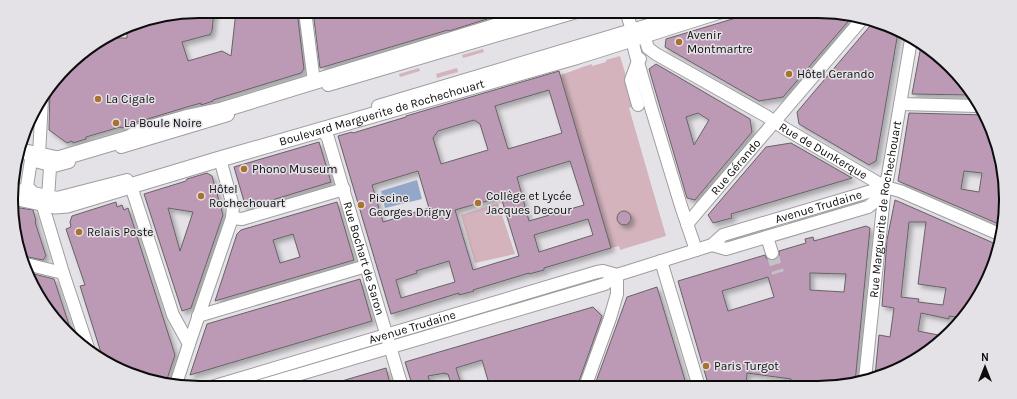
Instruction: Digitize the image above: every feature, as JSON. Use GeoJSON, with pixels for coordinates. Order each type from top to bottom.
{"type":"FeatureCollection","features":[{"type":"Feature","properties":{"kind":"main road"},"geometry":{"type":"LineString","coordinates":[[35,158],[58,159],[129,138],[143,130],[196,115],[222,110],[314,82],[544,18]]}},
{"type":"Feature","properties":{"kind":"main road","name":"Boulevard Marguerite de Rochechouart"},"geometry":{"type":"LineString","coordinates":[[42,198],[55,206],[67,205],[564,60],[635,32],[692,18]]}},
{"type":"Feature","properties":{"kind":"main road"},"geometry":{"type":"LineString","coordinates":[[18,197],[42,198]]}},
{"type":"Feature","properties":{"kind":"street"},"geometry":{"type":"LineString","coordinates":[[306,18],[314,82]]}},
{"type":"Feature","properties":{"kind":"street"},"geometry":{"type":"LineString","coordinates":[[23,157],[35,158],[54,166],[145,140],[544,18]]}},
{"type":"Feature","properties":{"kind":"street"},"geometry":{"type":"LineString","coordinates":[[629,18],[635,32],[654,53]]}},
{"type":"Feature","properties":{"kind":"street","name":"Boulevard Marguerite de Rochechouart"},"geometry":{"type":"LineString","coordinates":[[42,198],[68,196],[136,177],[635,32],[675,18]]}},
{"type":"Feature","properties":{"kind":"street","name":"Rue Gérando"},"geometry":{"type":"LineString","coordinates":[[687,224],[858,22]]}},
{"type":"Feature","properties":{"kind":"street"},"geometry":{"type":"LineString","coordinates":[[635,32],[638,62],[696,250]]}},
{"type":"Feature","properties":{"kind":"street","name":"Rue Marguerite de Rochechouart"},"geometry":{"type":"LineString","coordinates":[[865,375],[885,187],[910,44]]}},
{"type":"Feature","properties":{"kind":"street"},"geometry":{"type":"LineString","coordinates":[[638,105],[631,80],[638,62],[643,57],[654,53]]}},
{"type":"Feature","properties":{"kind":"street","name":"Rue de Dunkerque"},"geometry":{"type":"LineString","coordinates":[[654,53],[774,121],[885,187],[900,191],[996,232]]}},
{"type":"Feature","properties":{"kind":"street"},"geometry":{"type":"LineString","coordinates":[[900,104],[973,106]]}},
{"type":"Feature","properties":{"kind":"street"},"geometry":{"type":"LineString","coordinates":[[40,112],[35,158],[27,186],[42,198]]}},
{"type":"Feature","properties":{"kind":"street","name":"Rue Bochart de Saron"},"geometry":{"type":"LineString","coordinates":[[323,130],[328,138],[344,189],[400,381]]}},
{"type":"Feature","properties":{"kind":"street"},"geometry":{"type":"LineString","coordinates":[[35,158],[50,167],[42,198],[63,274],[85,340]]}},
{"type":"Feature","properties":{"kind":"street"},"geometry":{"type":"LineString","coordinates":[[178,379],[232,218],[233,206],[220,160]]}},
{"type":"Feature","properties":{"kind":"street"},"geometry":{"type":"LineString","coordinates":[[131,186],[174,315],[189,344]]}},
{"type":"Feature","properties":{"kind":"street","name":"Avenue Trudaine"},"geometry":{"type":"LineString","coordinates":[[712,245],[726,249],[868,207],[878,198],[885,187]]}},
{"type":"Feature","properties":{"kind":"street","name":"Avenue Trudaine"},"geometry":{"type":"LineString","coordinates":[[277,381],[605,284],[617,275],[712,245],[723,235],[885,187]]}},
{"type":"Feature","properties":{"kind":"street"},"geometry":{"type":"LineString","coordinates":[[232,218],[242,219],[344,189]]}},
{"type":"Feature","properties":{"kind":"street"},"geometry":{"type":"LineString","coordinates":[[18,191],[42,198]]}},
{"type":"Feature","properties":{"kind":"street"},"geometry":{"type":"LineString","coordinates":[[767,237],[772,253]]}},
{"type":"Feature","properties":{"kind":"street"},"geometry":{"type":"LineString","coordinates":[[661,261],[697,381]]}},
{"type":"Feature","properties":{"kind":"street"},"geometry":{"type":"LineString","coordinates":[[31,265],[63,274]]}},
{"type":"Feature","properties":{"kind":"street"},"geometry":{"type":"LineString","coordinates":[[198,316],[366,266]]}},
{"type":"Feature","properties":{"kind":"street","name":"Avenue Trudaine"},"geometry":{"type":"LineString","coordinates":[[232,381],[603,270],[617,275]]}},
{"type":"Feature","properties":{"kind":"street"},"geometry":{"type":"LineString","coordinates":[[588,381],[617,294],[617,275]]}},
{"type":"Feature","properties":{"kind":"shaded area"},"geometry":{"type":"Polygon","coordinates":[[[483,49],[484,52],[463,58],[462,55],[483,49]]]}},
{"type":"Feature","properties":{"kind":"shaded area"},"geometry":{"type":"Polygon","coordinates":[[[620,56],[635,106],[629,108],[666,236],[620,250],[619,246],[611,248],[560,75],[592,64],[592,66],[606,62],[606,60],[620,56]]]}},
{"type":"Feature","properties":{"kind":"shaded area"},"geometry":{"type":"Polygon","coordinates":[[[419,68],[420,71],[400,77],[399,74],[419,68]]]}},
{"type":"Feature","properties":{"kind":"shaded area"},"geometry":{"type":"Polygon","coordinates":[[[457,68],[458,72],[437,78],[436,74],[457,68]]]}},
{"type":"Feature","properties":{"kind":"shaded area"},"geometry":{"type":"Polygon","coordinates":[[[862,199],[864,203],[789,226],[787,221],[862,199]]]}},
{"type":"Feature","properties":{"kind":"shaded area"},"geometry":{"type":"Polygon","coordinates":[[[498,203],[515,254],[475,263],[461,215],[498,203]]]}},
{"type":"Feature","properties":{"kind":"shaded area"},"geometry":{"type":"Polygon","coordinates":[[[774,225],[775,230],[729,243],[728,238],[774,225]]]}},
{"type":"Feature","properties":{"kind":"shaded area"},"geometry":{"type":"Polygon","coordinates":[[[599,277],[600,281],[507,309],[505,304],[599,277]]]}},
{"type":"Feature","properties":{"kind":"shaded area"},"geometry":{"type":"Polygon","coordinates":[[[492,308],[493,313],[421,334],[420,329],[492,308]]]}},
{"type":"Feature","properties":{"kind":"shaded area"},"geometry":{"type":"Polygon","coordinates":[[[361,347],[362,352],[291,373],[289,368],[361,347]]]}},
{"type":"Feature","properties":{"kind":"shaded area"},"geometry":{"type":"Polygon","coordinates":[[[276,372],[278,377],[265,381],[246,381],[276,372]]]}},
{"type":"Feature","properties":{"kind":"water"},"geometry":{"type":"Polygon","coordinates":[[[417,180],[422,199],[385,208],[381,191],[417,180]]]}},
{"type":"Feature","properties":{"kind":"building"},"geometry":{"type":"Polygon","coordinates":[[[188,18],[213,18],[212,31],[210,35],[182,42],[188,61],[222,51],[231,56],[235,18],[298,18],[304,69],[301,73],[201,105],[201,103],[127,125],[122,128],[120,127],[86,137],[86,139],[73,143],[72,141],[67,143],[49,130],[50,98],[71,71],[109,42],[117,38],[127,38],[127,33],[141,28],[164,21],[188,18]]]}},
{"type":"Feature","properties":{"kind":"building"},"geometry":{"type":"Polygon","coordinates":[[[314,18],[490,18],[449,31],[448,30],[320,68],[314,18]]]}},
{"type":"Feature","properties":{"kind":"building"},"geometry":{"type":"Polygon","coordinates":[[[736,18],[829,18],[849,21],[783,97],[759,101],[665,47],[666,39],[736,18]]]}},
{"type":"Feature","properties":{"kind":"building"},"geometry":{"type":"Polygon","coordinates":[[[870,26],[897,37],[876,161],[869,165],[799,124],[797,112],[870,26]]]}},
{"type":"Feature","properties":{"kind":"building"},"geometry":{"type":"Polygon","coordinates":[[[920,51],[946,71],[965,95],[912,94],[920,51]]]}},
{"type":"Feature","properties":{"kind":"building"},"geometry":{"type":"Polygon","coordinates":[[[656,64],[750,119],[752,132],[695,200],[687,198],[649,69],[656,64]],[[698,113],[686,117],[694,145],[709,120],[698,113]]]}},
{"type":"Feature","properties":{"kind":"building","name":"Collège et Lycée Jacques Decour"},"geometry":{"type":"Polygon","coordinates":[[[559,71],[611,248],[544,268],[544,270],[473,290],[474,291],[459,295],[459,293],[391,314],[338,136],[353,133],[559,71]],[[549,90],[495,106],[508,149],[562,133],[549,90]],[[474,120],[438,131],[433,138],[441,164],[488,150],[480,124],[474,120]],[[570,161],[517,177],[529,221],[584,205],[570,161]],[[418,171],[372,185],[383,222],[429,208],[418,171]],[[501,197],[455,210],[473,270],[519,256],[501,197]],[[588,219],[534,235],[539,252],[593,235],[588,219]],[[449,261],[416,271],[417,273],[396,280],[401,298],[455,282],[449,261]]]}},
{"type":"Feature","properties":{"kind":"building"},"geometry":{"type":"Polygon","coordinates":[[[909,113],[978,115],[985,130],[996,164],[999,188],[999,211],[997,223],[898,181],[909,113]],[[964,171],[961,189],[979,192],[982,173],[964,171]]]}},
{"type":"Feature","properties":{"kind":"building"},"geometry":{"type":"Polygon","coordinates":[[[319,142],[331,182],[246,208],[234,167],[319,142]]]}},
{"type":"Feature","properties":{"kind":"building"},"geometry":{"type":"Polygon","coordinates":[[[791,143],[852,178],[731,214],[732,218],[713,223],[708,215],[766,147],[791,143]]]}},
{"type":"Feature","properties":{"kind":"building"},"geometry":{"type":"Polygon","coordinates":[[[207,173],[212,176],[223,215],[191,308],[182,311],[144,194],[186,181],[187,179],[207,173]],[[168,208],[180,251],[193,212],[168,208]]]}},
{"type":"Feature","properties":{"kind":"building"},"geometry":{"type":"Polygon","coordinates":[[[895,200],[994,243],[985,269],[975,290],[956,317],[949,316],[949,319],[921,313],[918,331],[938,335],[908,357],[875,371],[879,335],[890,337],[894,308],[882,306],[887,240],[895,200]],[[909,222],[901,297],[919,299],[918,302],[943,305],[946,288],[918,284],[926,222],[909,222]]]}},
{"type":"Feature","properties":{"kind":"building"},"geometry":{"type":"Polygon","coordinates":[[[116,202],[117,207],[122,205],[124,210],[128,208],[175,355],[167,378],[130,367],[100,351],[80,286],[85,285],[66,229],[71,227],[70,222],[72,216],[116,202]]]}},
{"type":"Feature","properties":{"kind":"building"},"geometry":{"type":"Polygon","coordinates":[[[337,202],[354,260],[215,301],[237,234],[241,230],[337,202]],[[293,234],[273,240],[280,263],[300,257],[293,234]]]}},
{"type":"Feature","properties":{"kind":"building"},"geometry":{"type":"Polygon","coordinates":[[[18,208],[33,210],[35,222],[46,256],[43,260],[28,257],[21,235],[18,208]]]}},
{"type":"Feature","properties":{"kind":"building"},"geometry":{"type":"Polygon","coordinates":[[[621,211],[627,211],[631,215],[631,221],[627,225],[621,225],[617,221],[617,215],[621,211]]]}},
{"type":"Feature","properties":{"kind":"building"},"geometry":{"type":"Polygon","coordinates":[[[866,226],[870,228],[856,377],[829,381],[791,381],[791,379],[747,373],[746,381],[707,381],[678,281],[765,255],[767,259],[774,260],[778,258],[779,251],[806,243],[805,239],[813,237],[814,241],[866,226]],[[810,273],[810,290],[844,292],[846,274],[810,273]],[[768,277],[722,291],[728,311],[774,297],[768,277]]]}},
{"type":"Feature","properties":{"kind":"building"},"geometry":{"type":"Polygon","coordinates":[[[34,274],[54,279],[69,326],[42,290],[34,274]]]}},
{"type":"Feature","properties":{"kind":"building"},"geometry":{"type":"Polygon","coordinates":[[[360,279],[372,321],[190,375],[207,324],[360,279]]]}},
{"type":"Feature","properties":{"kind":"building"},"geometry":{"type":"Polygon","coordinates":[[[657,287],[685,381],[596,381],[627,297],[657,287]]]}},
{"type":"Feature","properties":{"kind":"building"},"geometry":{"type":"Polygon","coordinates":[[[593,307],[602,316],[579,381],[488,381],[482,360],[456,368],[460,381],[450,381],[448,374],[445,373],[428,376],[429,381],[411,381],[405,362],[593,307]]]}},
{"type":"Feature","properties":{"kind":"building"},"geometry":{"type":"Polygon","coordinates":[[[386,368],[389,381],[342,381],[386,368]]]}},
{"type":"Feature","properties":{"kind":"tunnel"},"geometry":{"type":"LineString","coordinates":[[772,253],[778,273]]}},
{"type":"Feature","properties":{"kind":"place","name":"Avenir Montmartre"},"geometry":{"type":"Point","coordinates":[679,42]}},
{"type":"Feature","properties":{"kind":"place","name":"Hôtel Gerando"},"geometry":{"type":"Point","coordinates":[789,74]}},
{"type":"Feature","properties":{"kind":"place","name":"La Cigale"},"geometry":{"type":"Point","coordinates":[98,99]}},
{"type":"Feature","properties":{"kind":"place","name":"La Boule Noire"},"geometry":{"type":"Point","coordinates":[116,123]}},
{"type":"Feature","properties":{"kind":"place","name":"Phono Museum"},"geometry":{"type":"Point","coordinates":[244,169]}},
{"type":"Feature","properties":{"kind":"place","name":"Hôtel Rochechouart"},"geometry":{"type":"Point","coordinates":[201,196]}},
{"type":"Feature","properties":{"kind":"place","name":"Collège et Lycée Jacques Decour"},"geometry":{"type":"Point","coordinates":[478,203]}},
{"type":"Feature","properties":{"kind":"place","name":"Piscine Georges Drigny"},"geometry":{"type":"Point","coordinates":[361,205]}},
{"type":"Feature","properties":{"kind":"place","name":"Relais Poste"},"geometry":{"type":"Point","coordinates":[79,232]}},
{"type":"Feature","properties":{"kind":"place","name":"Paris Turgot"},"geometry":{"type":"Point","coordinates":[706,366]}}]}
